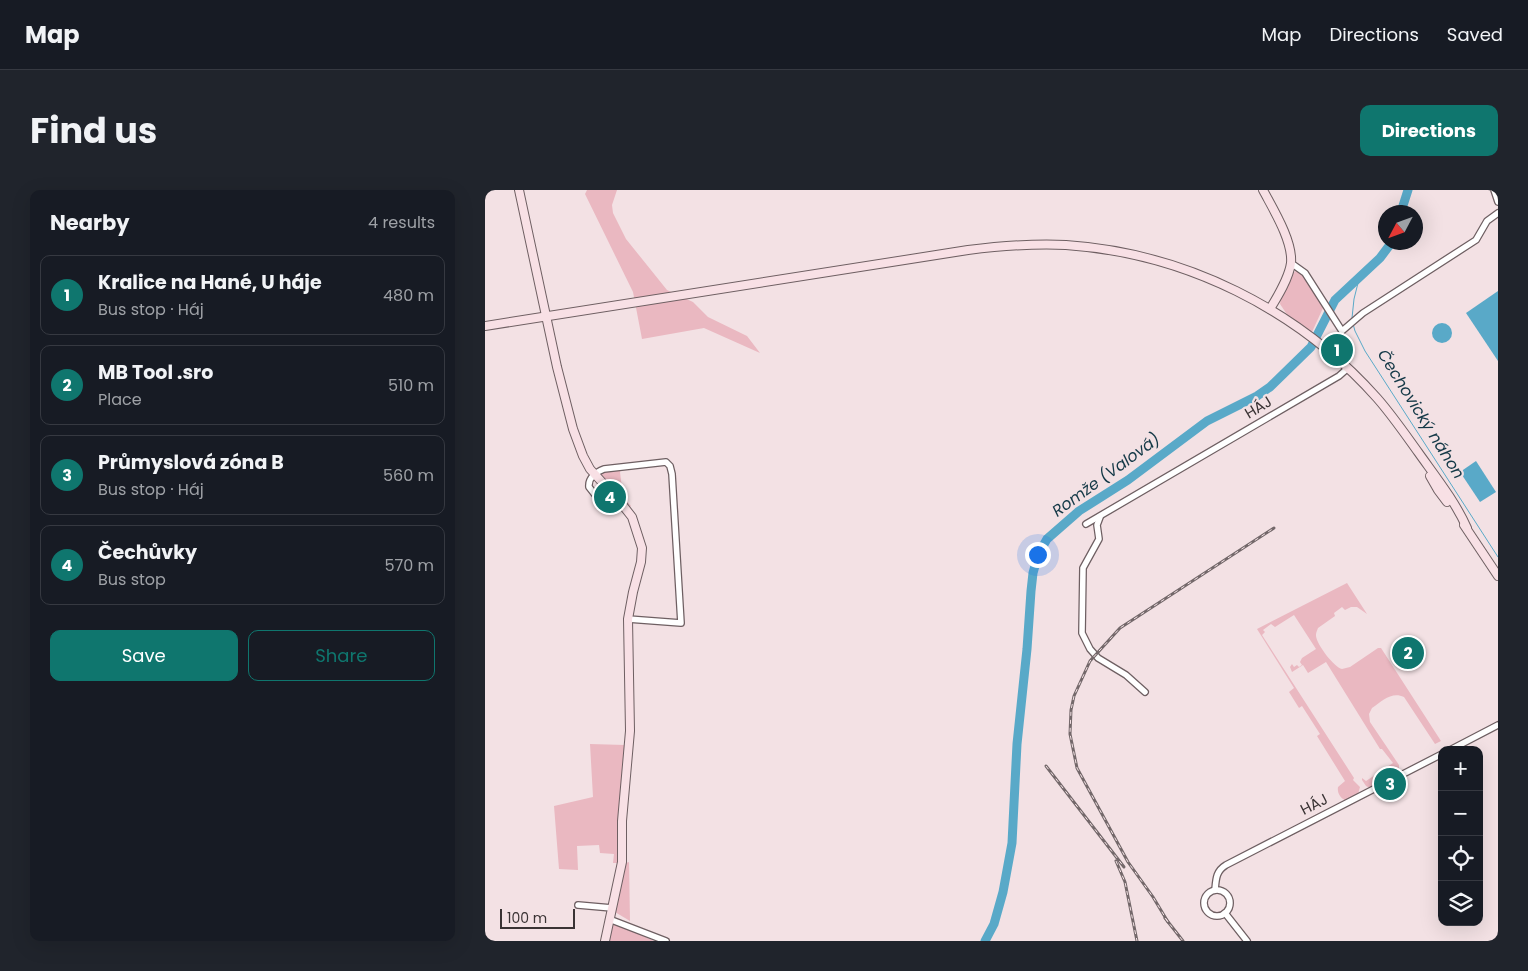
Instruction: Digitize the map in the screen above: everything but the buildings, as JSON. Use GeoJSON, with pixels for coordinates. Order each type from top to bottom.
{"type":"FeatureCollection","features":[{"type":"Feature","properties":{"kind":"main road"},"geometry":{"type":"LineString","coordinates":[[519,190],[564,398],[573,429],[587,465],[621,503],[634,522],[642,548],[641,562],[628,619],[630,721],[622,821],[622,862],[605,941]]}},
{"type":"Feature","properties":{"kind":"main road"},"geometry":{"type":"LineString","coordinates":[[1263,190],[1291,252],[1291,263],[1287,276],[1270,309]]}},
{"type":"Feature","properties":{"kind":"main road"},"geometry":{"type":"LineString","coordinates":[[485,326],[968,250],[1039,245],[1103,249],[1165,263],[1214,280],[1270,309],[1309,334],[1348,368],[1383,405],[1443,487],[1467,528],[1496,567],[1498,576]]}},
{"type":"Feature","properties":{"kind":"street"},"geometry":{"type":"LineString","coordinates":[[1494,190],[1498,202]]}},
{"type":"Feature","properties":{"kind":"street"},"geometry":{"type":"LineString","coordinates":[[1291,263],[1303,270],[1342,331],[1363,313],[1476,240],[1487,221],[1498,213]]}},
{"type":"Feature","properties":{"kind":"street","name":"HÁJ"},"geometry":{"type":"LineString","coordinates":[[1085,524],[1339,376],[1348,368]]}},
{"type":"Feature","properties":{"kind":"street"},"geometry":{"type":"LineString","coordinates":[[621,503],[598,500],[588,486],[589,481],[595,474],[605,469],[666,462],[670,466],[681,623],[628,619]]}},
{"type":"Feature","properties":{"kind":"street"},"geometry":{"type":"LineString","coordinates":[[1102,515],[1097,524],[1099,539],[1083,568],[1082,634],[1095,656],[1126,674],[1145,692]]}},
{"type":"Feature","properties":{"kind":"street"},"geometry":{"type":"LineString","coordinates":[[1457,746],[1498,725]]}},
{"type":"Feature","properties":{"kind":"street","name":"HÁJ"},"geometry":{"type":"LineString","coordinates":[[1215,890],[1217,875],[1226,864],[1438,756]]}},
{"type":"Feature","properties":{"kind":"street"},"geometry":{"type":"LineString","coordinates":[[1215,890],[1224,892],[1228,897],[1229,906],[1225,913],[1213,915],[1207,912],[1204,907],[1205,896],[1215,890]]}},
{"type":"Feature","properties":{"kind":"street"},"geometry":{"type":"LineString","coordinates":[[578,905],[612,908]]}},
{"type":"Feature","properties":{"kind":"street"},"geometry":{"type":"LineString","coordinates":[[1225,913],[1247,941]]}},
{"type":"Feature","properties":{"kind":"street"},"geometry":{"type":"LineString","coordinates":[[609,919],[667,941]]}},
{"type":"Feature","properties":{"kind":"shaded area"},"geometry":{"type":"Polygon","coordinates":[[[587,190],[617,190],[612,205],[613,213],[626,239],[667,290],[693,302],[708,317],[747,336],[760,353],[704,328],[642,339],[633,292],[585,194],[587,190]]]}},
{"type":"Feature","properties":{"kind":"shaded area"},"geometry":{"type":"Polygon","coordinates":[[[1297,270],[1301,272],[1323,308],[1312,332],[1288,316],[1280,304],[1285,285],[1297,270]]]}},
{"type":"Feature","properties":{"kind":"shaded area"},"geometry":{"type":"Polygon","coordinates":[[[622,468],[620,472],[623,497],[631,506],[628,509],[599,475],[601,472],[622,468]]]}},
{"type":"Feature","properties":{"kind":"shaded area"},"geometry":{"type":"Polygon","coordinates":[[[1347,583],[1367,614],[1357,607],[1345,610],[1342,607],[1334,613],[1335,616],[1318,628],[1316,636],[1319,645],[1331,660],[1342,669],[1350,667],[1378,648],[1381,648],[1441,741],[1435,744],[1404,697],[1395,695],[1383,700],[1372,708],[1369,714],[1370,722],[1399,765],[1399,771],[1397,774],[1370,788],[1366,786],[1362,778],[1366,781],[1393,763],[1380,749],[1326,662],[1308,673],[1303,665],[1292,672],[1290,667],[1292,664],[1294,667],[1297,665],[1299,667],[1302,665],[1300,662],[1302,658],[1316,649],[1294,615],[1275,627],[1271,624],[1263,630],[1265,632],[1262,635],[1354,778],[1353,780],[1360,787],[1358,794],[1345,800],[1338,793],[1338,787],[1345,781],[1317,736],[1320,734],[1302,706],[1299,708],[1289,692],[1294,688],[1257,629],[1347,583]]]}},
{"type":"Feature","properties":{"kind":"shaded area"},"geometry":{"type":"Polygon","coordinates":[[[590,744],[625,745],[618,863],[613,863],[614,854],[600,853],[599,845],[577,846],[578,870],[559,869],[554,806],[593,797],[590,744]]]}},
{"type":"Feature","properties":{"kind":"shaded area"},"geometry":{"type":"Polygon","coordinates":[[[629,862],[630,921],[615,912],[626,863],[629,862]]]}},
{"type":"Feature","properties":{"kind":"shaded area"},"geometry":{"type":"Polygon","coordinates":[[[613,922],[654,941],[609,941],[613,922]]]}},
{"type":"Feature","properties":{"kind":"water"},"geometry":{"type":"Polygon","coordinates":[[[1498,291],[1498,361],[1466,313],[1498,291]]]}},
{"type":"Feature","properties":{"kind":"water"},"geometry":{"type":"Polygon","coordinates":[[[1442,323],[1449,326],[1452,333],[1449,340],[1442,343],[1435,340],[1432,333],[1435,326],[1442,323]]]}},
{"type":"Feature","properties":{"kind":"water"},"geometry":{"type":"Polygon","coordinates":[[[1476,461],[1496,492],[1480,502],[1460,472],[1476,461]]]}},
{"type":"Feature","properties":{"kind":"waterway","name":"Romže (Valová)"},"geometry":{"type":"LineString","coordinates":[[1403,205],[1408,190]]}},
{"type":"Feature","properties":{"kind":"waterway","name":"Romže (Valová)"},"geometry":{"type":"LineString","coordinates":[[985,941],[994,924],[1003,892],[1012,843],[1017,744],[1033,573],[1038,555],[1047,539],[1079,511],[1128,480],[1207,421],[1257,396],[1270,387],[1311,347],[1335,300],[1380,258],[1386,250]]}},
{"type":"Feature","properties":{"kind":"waterway","name":"Čechovický náhon"},"geometry":{"type":"LineString","coordinates":[[1352,318],[1354,299],[1360,275]]}},
{"type":"Feature","properties":{"kind":"waterway","name":"Čechovický náhon"},"geometry":{"type":"LineString","coordinates":[[1353,324],[1365,351],[1498,557]]}},
{"type":"Feature","properties":{"kind":"railway"},"geometry":{"type":"LineString","coordinates":[[1168,922],[1128,862],[1077,768],[1070,734],[1071,710],[1074,696],[1090,661],[1120,628],[1274,528]]}},
{"type":"Feature","properties":{"kind":"railway"},"geometry":{"type":"LineString","coordinates":[[1046,766],[1124,867]]}},
{"type":"Feature","properties":{"kind":"railway"},"geometry":{"type":"LineString","coordinates":[[1116,861],[1125,882],[1137,941]]}},
{"type":"Feature","properties":{"kind":"railway"},"geometry":{"type":"LineString","coordinates":[[1165,918],[1183,941]]}},
{"type":"Feature","properties":{"kind":"place","name":"Kralice na Hané, U háje"},"geometry":{"type":"Point","coordinates":[1337,350]}},
{"type":"Feature","properties":{"kind":"place","name":"Čechůvky"},"geometry":{"type":"Point","coordinates":[610,497]}},
{"type":"Feature","properties":{"kind":"place","name":"MB Tool .sro"},"geometry":{"type":"Point","coordinates":[1408,653]}},
{"type":"Feature","properties":{"kind":"place","name":"Průmyslová zóna B"},"geometry":{"type":"Point","coordinates":[1390,784]}}]}
